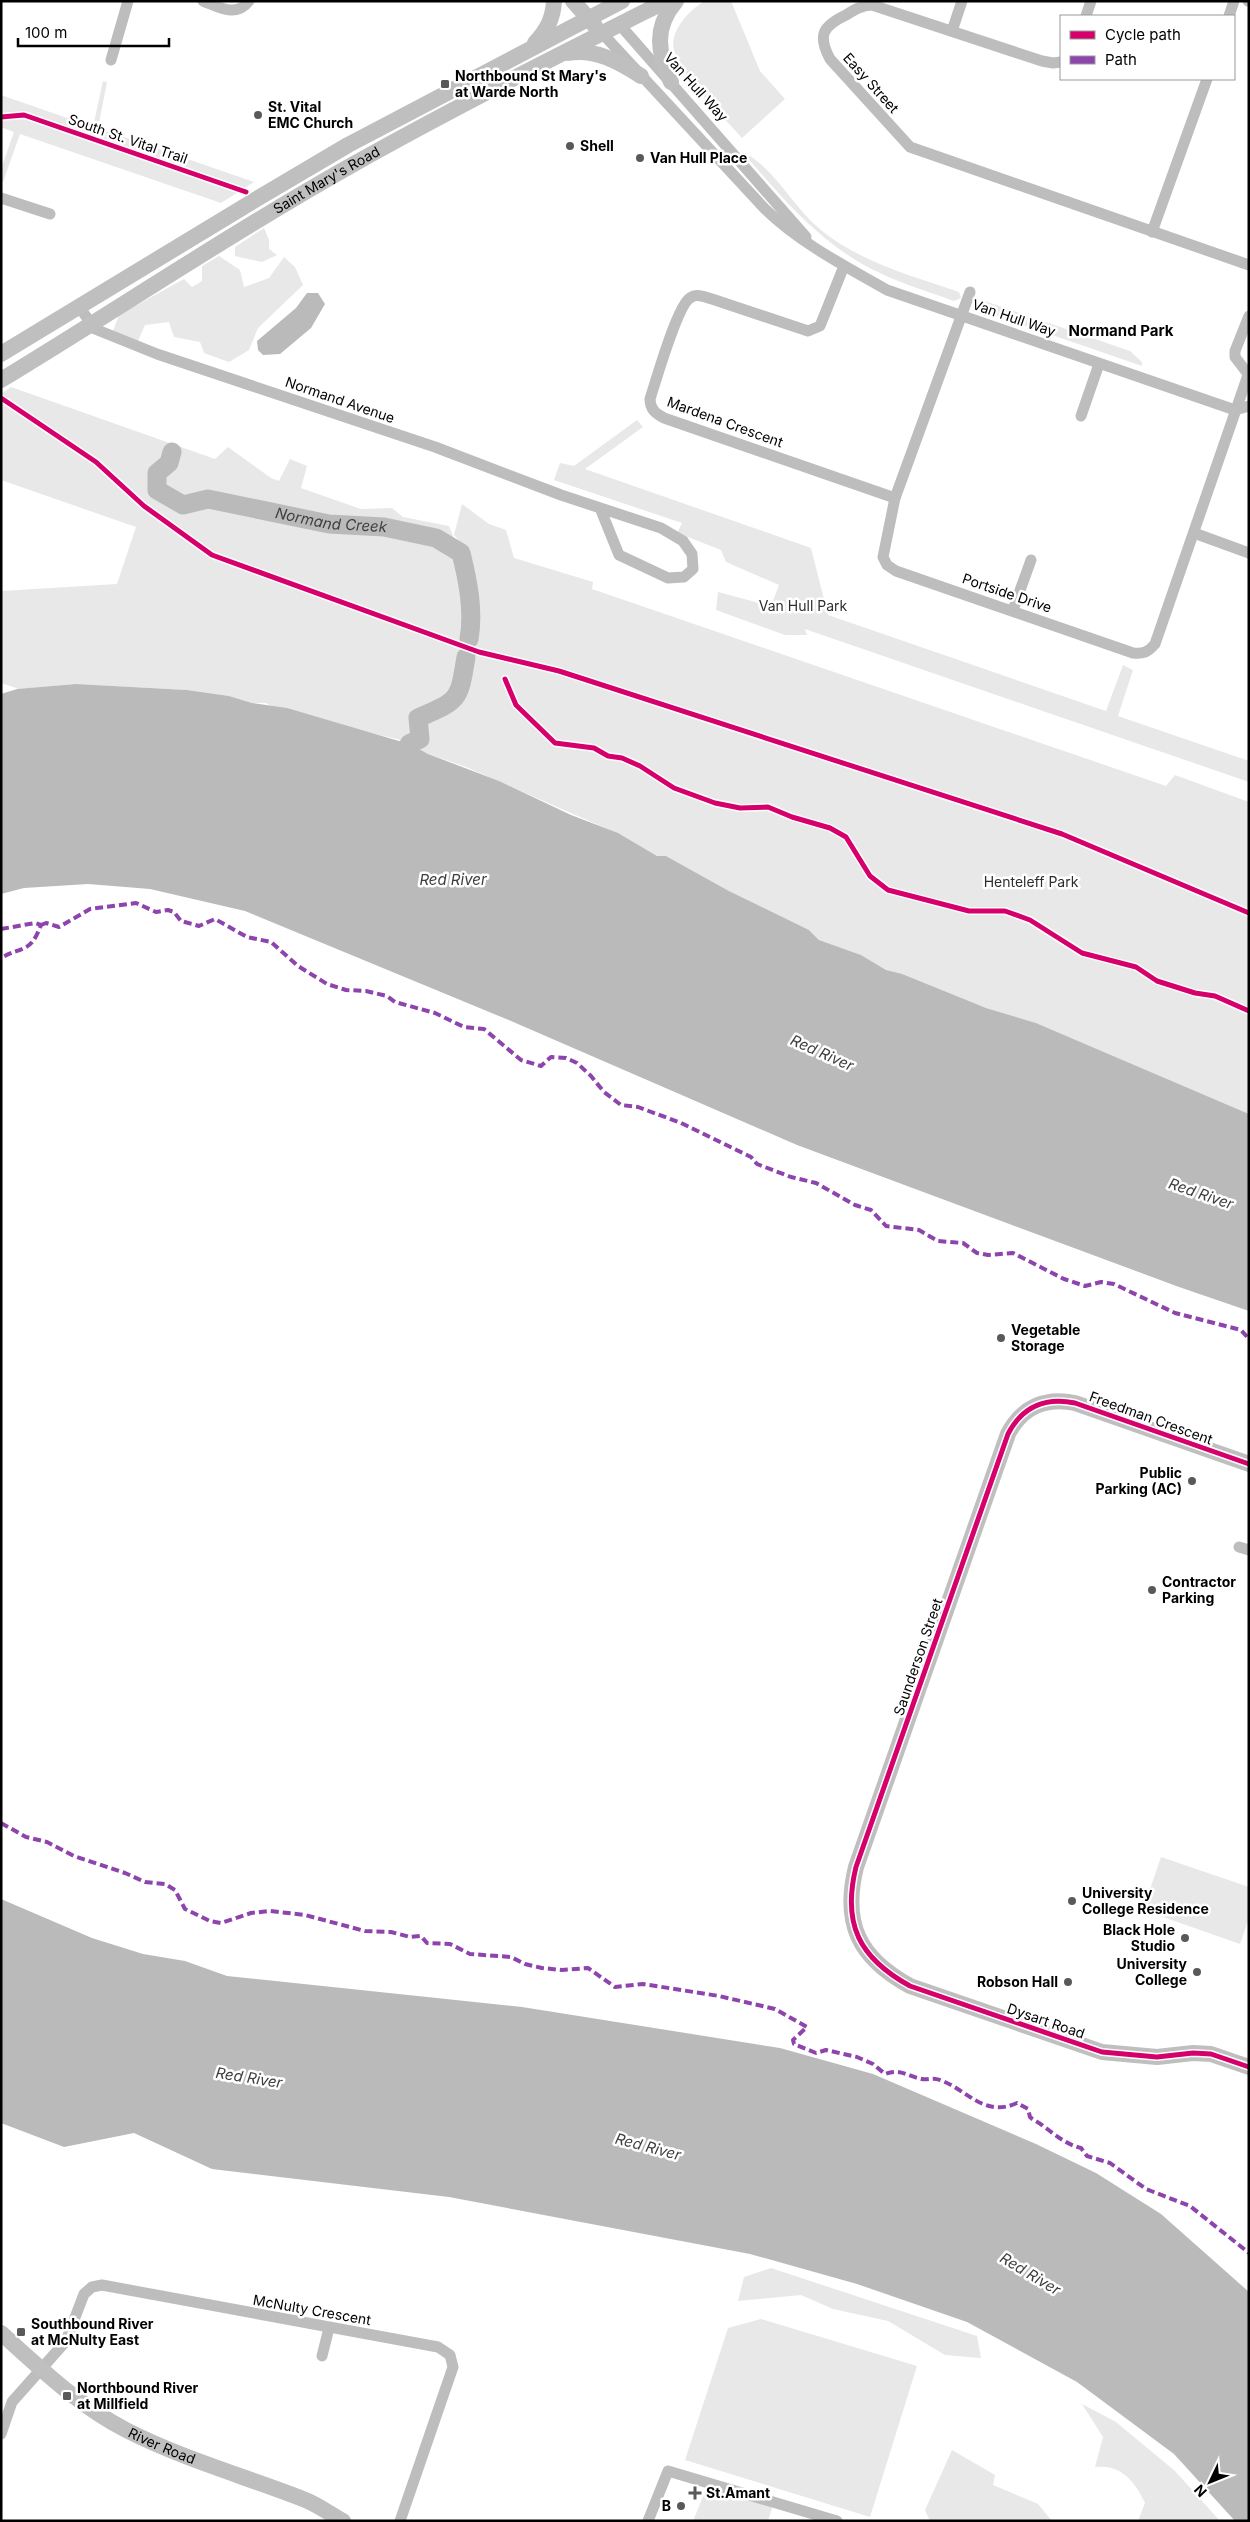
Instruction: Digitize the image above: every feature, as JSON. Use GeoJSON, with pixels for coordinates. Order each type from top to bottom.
{"type":"FeatureCollection","features":[{"type":"Feature","properties":{"kind":"main road"},"geometry":{"type":"LineString","coordinates":[[529,48],[549,24],[553,16],[554,1]]}},
{"type":"Feature","properties":{"kind":"main road"},"geometry":{"type":"LineString","coordinates":[[573,1],[602,34]]}},
{"type":"Feature","properties":{"kind":"main road","name":"Saint Mary's Road"},"geometry":{"type":"LineString","coordinates":[[1,354],[348,145],[529,48],[588,19],[602,5],[622,1]]}},
{"type":"Feature","properties":{"kind":"main road","name":"Saint Mary's Road"},"geometry":{"type":"LineString","coordinates":[[1,380],[353,164],[561,54],[602,34],[625,30],[666,1]]}},
{"type":"Feature","properties":{"kind":"main road"},"geometry":{"type":"LineString","coordinates":[[671,82],[661,60],[659,42],[666,16],[676,1]]}},
{"type":"Feature","properties":{"kind":"main road"},"geometry":{"type":"LineString","coordinates":[[602,5],[625,30]]}},
{"type":"Feature","properties":{"kind":"main road"},"geometry":{"type":"LineString","coordinates":[[561,54],[574,52],[603,56],[620,62],[641,76]]}},
{"type":"Feature","properties":{"kind":"main road","name":"Freedman Crescent"},"geometry":{"type":"LineString","coordinates":[[1044,1401],[1063,1400],[1075,1403],[1249,1464]]}},
{"type":"Feature","properties":{"kind":"main road","name":"Saunderson Street"},"geometry":{"type":"LineString","coordinates":[[858,1938],[852,1919],[851,1902],[852,1884],[856,1867],[1008,1434],[1015,1421],[1026,1410],[1044,1401]]}},
{"type":"Feature","properties":{"kind":"main road","name":"Dysart Road"},"geometry":{"type":"LineString","coordinates":[[858,1938],[870,1958],[881,1968],[910,1986],[1072,2043],[1102,2052],[1134,2056],[1157,2057],[1193,2053],[1211,2054],[1249,2067]]}},
{"type":"Feature","properties":{"kind":"main road","name":"River Road"},"geometry":{"type":"LineString","coordinates":[[1,2333],[84,2404],[125,2430],[192,2460],[305,2500],[343,2521]]}},
{"type":"Feature","properties":{"kind":"street"},"geometry":{"type":"LineString","coordinates":[[111,60],[128,1]]}},
{"type":"Feature","properties":{"kind":"street"},"geometry":{"type":"LineString","coordinates":[[203,1],[235,11],[248,1]]}},
{"type":"Feature","properties":{"kind":"street"},"geometry":{"type":"LineString","coordinates":[[952,31],[962,1]]}},
{"type":"Feature","properties":{"kind":"street"},"geometry":{"type":"LineString","coordinates":[[1086,15],[1091,1]]}},
{"type":"Feature","properties":{"kind":"street"},"geometry":{"type":"LineString","coordinates":[[1229,15],[1234,1]]}},
{"type":"Feature","properties":{"kind":"street","name":"Easy Street"},"geometry":{"type":"LineString","coordinates":[[1060,62],[1053,64],[1042,61],[878,6],[867,5],[832,22],[824,32],[823,40],[830,59],[910,148],[1249,265]]}},
{"type":"Feature","properties":{"kind":"street","name":"Van Hull Way"},"geometry":{"type":"LineString","coordinates":[[625,30],[818,249]]}},
{"type":"Feature","properties":{"kind":"street","name":"Van Hull Way"},"geometry":{"type":"LineString","coordinates":[[602,34],[694,135],[777,221],[844,266],[888,290],[1235,410]]}},
{"type":"Feature","properties":{"kind":"street"},"geometry":{"type":"LineString","coordinates":[[1152,232],[1207,80]]}},
{"type":"Feature","properties":{"kind":"street"},"geometry":{"type":"LineString","coordinates":[[694,135],[710,126]]}},
{"type":"Feature","properties":{"kind":"street"},"geometry":{"type":"LineString","coordinates":[[1,198],[50,214]]}},
{"type":"Feature","properties":{"kind":"street","name":"Mardena Crescent"},"geometry":{"type":"LineString","coordinates":[[844,266],[820,326],[808,331],[712,299],[696,295],[690,297],[680,310],[650,399],[650,405],[653,411],[664,418],[895,498]]}},
{"type":"Feature","properties":{"kind":"street","name":"Portside Drive"},"geometry":{"type":"LineString","coordinates":[[970,292],[963,316],[895,498],[883,548],[883,557],[887,565],[896,570],[1133,653],[1142,654],[1150,650],[1155,644],[1248,373]]}},
{"type":"Feature","properties":{"kind":"street","name":"Normand Avenue"},"geometry":{"type":"LineString","coordinates":[[80,308],[95,329],[157,354],[434,447],[600,508],[661,528],[683,541],[692,554],[693,569],[684,577],[668,578],[619,555],[600,508]]}},
{"type":"Feature","properties":{"kind":"street"},"geometry":{"type":"LineString","coordinates":[[1248,373],[1235,357],[1235,351],[1249,316]]}},
{"type":"Feature","properties":{"kind":"street"},"geometry":{"type":"LineString","coordinates":[[1081,416],[1099,364]]}},
{"type":"Feature","properties":{"kind":"street"},"geometry":{"type":"LineString","coordinates":[[1235,410],[1249,406]]}},
{"type":"Feature","properties":{"kind":"street"},"geometry":{"type":"LineString","coordinates":[[1194,534],[1249,552]]}},
{"type":"Feature","properties":{"kind":"street"},"geometry":{"type":"LineString","coordinates":[[1013,610],[1031,560]]}},
{"type":"Feature","properties":{"kind":"street","name":"McNulty Crescent"},"geometry":{"type":"LineString","coordinates":[[41,2369],[66,2341],[84,2294],[92,2286],[102,2286],[445,2350],[453,2361],[453,2367],[400,2521]]}},
{"type":"Feature","properties":{"kind":"street"},"geometry":{"type":"LineString","coordinates":[[322,2356],[329,2328]]}},
{"type":"Feature","properties":{"kind":"street"},"geometry":{"type":"LineString","coordinates":[[1,2434],[12,2402],[41,2369]]}},
{"type":"Feature","properties":{"kind":"street"},"geometry":{"type":"LineString","coordinates":[[1,2397],[12,2402]]}},
{"type":"Feature","properties":{"kind":"street"},"geometry":{"type":"LineString","coordinates":[[648,2521],[668,2471],[837,2521]]}},
{"type":"Feature","properties":{"kind":"green space"},"geometry":{"type":"Polygon","coordinates":[[[705,1],[731,1],[760,71],[785,99],[742,138],[694,84],[678,61],[674,50],[675,35],[682,21],[693,9],[705,1]]]}},
{"type":"Feature","properties":{"kind":"green space"},"geometry":{"type":"Polygon","coordinates":[[[103,81],[107,82],[98,128],[254,182],[221,203],[20,134],[3,182],[1,181],[1,169],[14,132],[1,127],[1,95],[93,127],[103,81]]]}},
{"type":"Feature","properties":{"kind":"green space"},"geometry":{"type":"Polygon","coordinates":[[[750,156],[769,172],[811,221],[836,241],[852,251],[887,267],[959,292],[961,298],[954,301],[900,282],[862,264],[843,252],[792,208],[747,157],[750,156]]]}},
{"type":"Feature","properties":{"kind":"green space"},"geometry":{"type":"Polygon","coordinates":[[[264,228],[269,240],[269,249],[277,255],[262,262],[235,256],[235,247],[264,228]]]}},
{"type":"Feature","properties":{"kind":"green space"},"geometry":{"type":"Polygon","coordinates":[[[219,256],[240,270],[244,287],[269,278],[284,257],[295,267],[303,285],[258,328],[249,350],[229,362],[204,353],[200,342],[174,337],[169,322],[145,325],[138,341],[113,331],[119,315],[184,279],[192,287],[202,281],[202,266],[219,256]]]}},
{"type":"Feature","properties":{"kind":"green space"},"geometry":{"type":"Polygon","coordinates":[[[982,300],[1130,351],[1142,362],[1142,366],[986,312],[978,305],[978,302],[982,300]]]}},
{"type":"Feature","properties":{"kind":"green space","name":"Henteleff Park"},"geometry":{"type":"Polygon","coordinates":[[[11,387],[215,459],[228,447],[271,478],[279,481],[290,459],[307,466],[301,488],[361,509],[392,508],[403,517],[449,526],[455,541],[462,544],[454,535],[462,504],[489,524],[506,530],[514,558],[593,582],[592,589],[1166,786],[1175,775],[1249,802],[1249,1114],[1036,1023],[986,1008],[886,970],[861,955],[819,940],[809,930],[729,891],[666,856],[657,856],[619,834],[466,767],[428,754],[405,741],[279,711],[266,703],[252,703],[229,696],[187,690],[76,684],[19,689],[1,683],[1,591],[117,584],[136,527],[1,480],[1,394],[11,387]]]}},
{"type":"Feature","properties":{"kind":"green space","name":"Van Hull Park"},"geometry":{"type":"Polygon","coordinates":[[[637,420],[643,427],[585,469],[811,548],[828,615],[1106,711],[1123,665],[1133,670],[1118,716],[1249,761],[1249,782],[805,629],[807,635],[785,635],[716,610],[718,592],[771,606],[779,585],[726,562],[721,550],[688,537],[682,549],[674,540],[682,523],[554,480],[560,463],[574,466],[637,420]]]}},
{"type":"Feature","properties":{"kind":"green space"},"geometry":{"type":"Polygon","coordinates":[[[1161,1857],[1249,1887],[1249,1918],[1240,1944],[1143,1910],[1161,1857]]]}},
{"type":"Feature","properties":{"kind":"green space"},"geometry":{"type":"Polygon","coordinates":[[[771,2268],[977,2336],[981,2358],[945,2355],[888,2321],[833,2309],[801,2295],[738,2301],[744,2277],[771,2268]]]}},
{"type":"Feature","properties":{"kind":"green space"},"geometry":{"type":"Polygon","coordinates":[[[761,2319],[917,2366],[870,2517],[685,2460],[728,2328],[761,2319]]]}},
{"type":"Feature","properties":{"kind":"green space"},"geometry":{"type":"Polygon","coordinates":[[[1082,2404],[1116,2422],[1175,2471],[1220,2521],[1140,2521],[1139,2518],[1145,2503],[1132,2481],[1120,2471],[1112,2468],[1095,2467],[1103,2437],[1082,2404]]]}},
{"type":"Feature","properties":{"kind":"green space"},"geometry":{"type":"Polygon","coordinates":[[[952,2450],[995,2475],[993,2485],[1038,2504],[1052,2521],[930,2521],[925,2510],[952,2450]]]}},
{"type":"Feature","properties":{"kind":"green space"},"geometry":{"type":"Polygon","coordinates":[[[707,2487],[773,2505],[768,2521],[693,2521],[707,2487]]]}},
{"type":"Feature","properties":{"kind":"water"},"geometry":{"type":"Polygon","coordinates":[[[307,293],[318,293],[325,304],[311,328],[280,354],[263,355],[258,350],[257,341],[296,308],[307,293]]]}},
{"type":"Feature","properties":{"kind":"water","name":"Red River"},"geometry":{"type":"Polygon","coordinates":[[[76,684],[187,690],[229,696],[252,703],[287,708],[399,741],[405,741],[428,754],[499,781],[571,815],[618,833],[657,856],[666,856],[729,891],[809,930],[819,940],[861,955],[886,970],[902,974],[986,1008],[1036,1023],[1249,1114],[1249,1311],[1179,1287],[797,1145],[511,1021],[245,911],[150,889],[88,884],[24,888],[1,894],[1,694],[17,689],[76,684]]]}},
{"type":"Feature","properties":{"kind":"water","name":"Red River"},"geometry":{"type":"Polygon","coordinates":[[[1,1899],[92,1938],[143,1954],[185,1961],[227,1976],[522,2007],[780,2048],[873,2074],[1036,2144],[1096,2173],[1161,2214],[1249,2292],[1249,2521],[1235,2521],[1174,2454],[1077,2382],[967,2322],[857,2284],[750,2254],[449,2197],[212,2169],[134,2133],[64,2147],[1,2123],[1,1899]]]}},
{"type":"Feature","properties":{"kind":"waterway","name":"Normand Creek"},"geometry":{"type":"LineString","coordinates":[[172,452],[169,463],[157,473],[157,490],[183,505],[208,499],[329,524],[384,527],[436,538],[461,553],[471,607],[469,639]]}},
{"type":"Feature","properties":{"kind":"waterway","name":"Normand Creek"},"geometry":{"type":"LineString","coordinates":[[409,744],[420,739],[418,718],[442,707],[455,697],[459,690],[466,657]]}},
{"type":"Feature","properties":{"kind":"marked path"},"geometry":{"type":"LineString","coordinates":[[41,925],[46,923],[59,927],[90,909],[136,903],[156,912],[168,910],[174,912],[181,921],[199,926],[215,919],[247,937],[271,942],[298,966],[327,984],[346,990],[366,991],[387,996],[395,1002],[435,1013],[464,1027],[484,1029],[521,1060],[541,1066],[551,1057],[566,1058],[577,1063],[604,1092],[621,1105],[638,1107],[681,1123],[751,1157],[757,1164],[791,1177],[816,1183],[855,1205],[871,1210],[886,1226],[919,1230],[938,1241],[963,1243],[977,1253],[988,1255],[1013,1253],[1064,1279],[1085,1286],[1101,1282],[1114,1284],[1175,1313],[1241,1330],[1249,1339]]}},
{"type":"Feature","properties":{"kind":"marked path"},"geometry":{"type":"LineString","coordinates":[[1,929],[35,923],[41,925],[30,945],[1,958]]}},
{"type":"Feature","properties":{"kind":"marked path"},"geometry":{"type":"LineString","coordinates":[[1,1823],[26,1837],[47,1842],[74,1856],[125,1873],[145,1882],[165,1884],[175,1890],[185,1909],[210,1921],[221,1923],[251,1913],[270,1911],[305,1915],[365,1931],[391,1932],[410,1937],[421,1936],[427,1943],[450,1944],[470,1954],[511,1957],[525,1964],[542,1968],[562,1970],[588,1968],[615,1987],[643,1984],[719,1996],[775,2009],[807,2027],[793,2040],[794,2044],[816,2053],[826,2050],[857,2057],[873,2064],[885,2074],[900,2072],[922,2079],[937,2079],[950,2084],[986,2105],[1005,2107],[1017,2103],[1028,2109],[1030,2117],[1065,2142],[1081,2148],[1087,2156],[1110,2163],[1146,2189],[1190,2206],[1249,2253]]}},
{"type":"Feature","properties":{"kind":"cycle path","name":"South St. Vital Trail"},"geometry":{"type":"LineString","coordinates":[[1,117],[24,115],[246,192]]}},
{"type":"Feature","properties":{"kind":"cycle path"},"geometry":{"type":"LineString","coordinates":[[1,398],[96,462],[144,506],[212,555],[479,652],[559,671],[1062,834],[1249,913]]}},
{"type":"Feature","properties":{"kind":"cycle path"},"geometry":{"type":"LineString","coordinates":[[505,679],[516,705],[555,743],[594,748],[608,756],[622,758],[640,766],[674,788],[715,803],[740,808],[768,807],[792,817],[830,828],[846,837],[870,876],[888,890],[969,911],[1005,911],[1030,920],[1082,953],[1136,967],[1157,981],[1195,993],[1215,996],[1249,1011]]}},
{"type":"Feature","properties":{"kind":"cycle path"},"geometry":{"type":"LineString","coordinates":[[1249,1464],[1075,1403],[1044,1403],[1027,1411],[1020,1417],[1008,1434],[856,1867],[851,1906],[853,1922],[867,1951],[878,1964],[910,1986],[1102,2052],[1157,2057],[1193,2053],[1211,2054],[1249,2067]]}},
{"type":"Feature","properties":{"kind":"place","name":"Northbound St Mary's at Warde North"},"geometry":{"type":"Point","coordinates":[445,84]}},
{"type":"Feature","properties":{"kind":"place","name":"St. Vital EMC Church"},"geometry":{"type":"Point","coordinates":[258,115]}},
{"type":"Feature","properties":{"kind":"place","name":"Shell"},"geometry":{"type":"Point","coordinates":[570,146]}},
{"type":"Feature","properties":{"kind":"place","name":"Van Hull Place"},"geometry":{"type":"Point","coordinates":[640,158]}},
{"type":"Feature","properties":{"kind":"place","name":"Vegetable Storage"},"geometry":{"type":"Point","coordinates":[1001,1338]}},
{"type":"Feature","properties":{"kind":"place","name":"Public Parking (AC)"},"geometry":{"type":"Point","coordinates":[1192,1481]}},
{"type":"Feature","properties":{"kind":"place","name":"Contractor Parking"},"geometry":{"type":"Point","coordinates":[1152,1590]}},
{"type":"Feature","properties":{"kind":"place","name":"University College Residence"},"geometry":{"type":"Point","coordinates":[1072,1901]}},
{"type":"Feature","properties":{"kind":"place","name":"Black Hole Studio"},"geometry":{"type":"Point","coordinates":[1185,1938]}},
{"type":"Feature","properties":{"kind":"place","name":"University College"},"geometry":{"type":"Point","coordinates":[1197,1972]}},
{"type":"Feature","properties":{"kind":"place","name":"Robson Hall"},"geometry":{"type":"Point","coordinates":[1068,1982]}},
{"type":"Feature","properties":{"kind":"place","name":"Southbound River at McNulty East"},"geometry":{"type":"Point","coordinates":[21,2332]}},
{"type":"Feature","properties":{"kind":"place","name":"Northbound River at Millfield"},"geometry":{"type":"Point","coordinates":[67,2396]}},
{"type":"Feature","properties":{"kind":"place","name":"St.Amant"},"geometry":{"type":"Point","coordinates":[695,2493]}},
{"type":"Feature","properties":{"kind":"place","name":"B"},"geometry":{"type":"Point","coordinates":[681,2506]}},
{"type":"Feature","properties":{"kind":"district","name":"Normand Park"},"geometry":{"type":"Point","coordinates":[1121,331]}}]}
